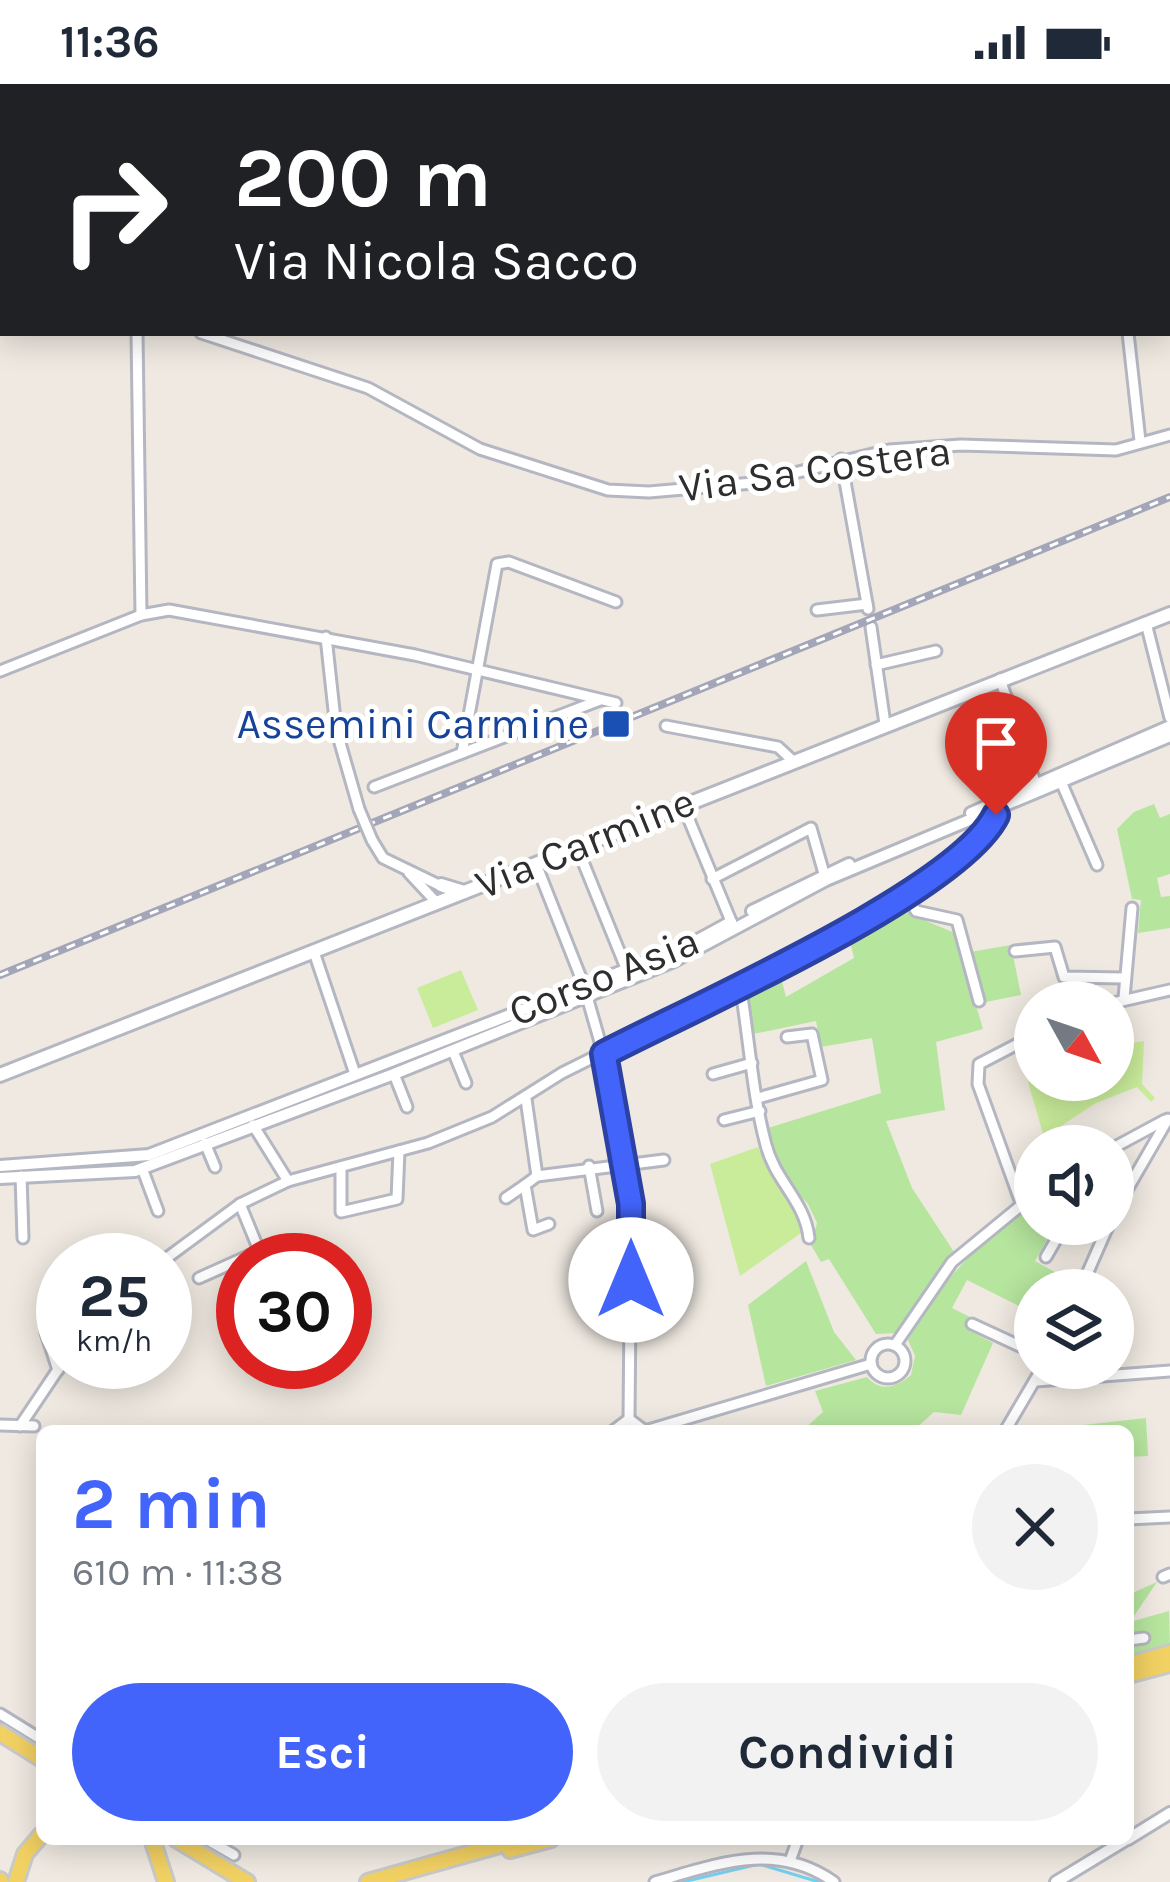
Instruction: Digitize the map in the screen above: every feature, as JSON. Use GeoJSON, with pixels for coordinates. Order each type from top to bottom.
{"type":"FeatureCollection","features":[{"type":"Feature","properties":{"kind":"main road","name":"Via Carmine"},"geometry":{"type":"LineString","coordinates":[[0,1075],[1170,614]]}},
{"type":"Feature","properties":{"kind":"main road"},"geometry":{"type":"LineString","coordinates":[[442,885],[466,892]]}},
{"type":"Feature","properties":{"kind":"main road"},"geometry":{"type":"LineString","coordinates":[[409,915],[424,893]]}},
{"type":"Feature","properties":{"kind":"main road"},"geometry":{"type":"LineString","coordinates":[[1134,1663],[1170,1653]]}},
{"type":"Feature","properties":{"kind":"main road"},"geometry":{"type":"LineString","coordinates":[[1134,1673],[1170,1664]]}},
{"type":"Feature","properties":{"kind":"main road"},"geometry":{"type":"LineString","coordinates":[[0,1733],[36,1755]]}},
{"type":"Feature","properties":{"kind":"main road"},"geometry":{"type":"LineString","coordinates":[[16,1882],[25,1853],[36,1841]]}},
{"type":"Feature","properties":{"kind":"main road"},"geometry":{"type":"LineString","coordinates":[[154,1845],[166,1882]]}},
{"type":"Feature","properties":{"kind":"main road"},"geometry":{"type":"LineString","coordinates":[[186,1845],[248,1882]]}},
{"type":"Feature","properties":{"kind":"main road"},"geometry":{"type":"LineString","coordinates":[[368,1882],[499,1845]]}},
{"type":"Feature","properties":{"kind":"main road"},"geometry":{"type":"LineString","coordinates":[[399,1882],[530,1845]]}},
{"type":"Feature","properties":{"kind":"street"},"geometry":{"type":"LineString","coordinates":[[137,336],[141,615]]}},
{"type":"Feature","properties":{"kind":"street","name":"Via Sa Costera"},"geometry":{"type":"LineString","coordinates":[[210,336],[368,388],[480,449],[608,490],[649,493],[753,483],[841,459],[961,445],[1116,450],[1170,435]]}},
{"type":"Feature","properties":{"kind":"street"},"geometry":{"type":"LineString","coordinates":[[1128,336],[1140,441]]}},
{"type":"Feature","properties":{"kind":"street"},"geometry":{"type":"LineString","coordinates":[[817,610],[868,607],[841,459]]}},
{"type":"Feature","properties":{"kind":"street"},"geometry":{"type":"LineString","coordinates":[[462,753],[473,667],[502,560],[616,602]]}},
{"type":"Feature","properties":{"kind":"street"},"geometry":{"type":"LineString","coordinates":[[0,671],[141,615],[169,610],[473,667],[616,703]]}},
{"type":"Feature","properties":{"kind":"street"},"geometry":{"type":"LineString","coordinates":[[192,1239],[240,1204],[288,1181],[399,1151],[526,1100],[562,1073],[740,985],[951,864],[987,829],[995,807],[1170,722],[1146,623]]}},
{"type":"Feature","properties":{"kind":"street"},"geometry":{"type":"LineString","coordinates":[[871,627],[885,724]]}},
{"type":"Feature","properties":{"kind":"street"},"geometry":{"type":"LineString","coordinates":[[326,637],[336,729],[372,840],[383,858],[442,885],[443,901],[424,893],[405,869]]}},
{"type":"Feature","properties":{"kind":"street"},"geometry":{"type":"LineString","coordinates":[[876,665],[936,651]]}},
{"type":"Feature","properties":{"kind":"street"},"geometry":{"type":"LineString","coordinates":[[1000,679],[1036,785]]}},
{"type":"Feature","properties":{"kind":"street"},"geometry":{"type":"LineString","coordinates":[[374,787],[600,700]]}},
{"type":"Feature","properties":{"kind":"street"},"geometry":{"type":"LineString","coordinates":[[666,726],[778,747],[792,760]]}},
{"type":"Feature","properties":{"kind":"street"},"geometry":{"type":"LineString","coordinates":[[682,803],[732,925],[825,876],[1062,784],[1170,736]]}},
{"type":"Feature","properties":{"kind":"street"},"geometry":{"type":"LineString","coordinates":[[1062,784],[1097,865]]}},
{"type":"Feature","properties":{"kind":"street"},"geometry":{"type":"LineString","coordinates":[[712,879],[811,828],[825,876]]}},
{"type":"Feature","properties":{"kind":"street"},"geometry":{"type":"LineString","coordinates":[[577,847],[626,968]]}},
{"type":"Feature","properties":{"kind":"street"},"geometry":{"type":"LineString","coordinates":[[536,864],[585,988],[604,1054],[626,1166],[632,1253],[628,1419],[620,1425]]}},
{"type":"Feature","properties":{"kind":"street"},"geometry":{"type":"LineString","coordinates":[[906,893],[916,911],[957,920],[979,1001]]}},
{"type":"Feature","properties":{"kind":"street"},"geometry":{"type":"LineString","coordinates":[[1123,981],[1132,908]]}},
{"type":"Feature","properties":{"kind":"street","name":"Corso Asia"},"geometry":{"type":"LineString","coordinates":[[0,1166],[142,1168],[453,1051],[626,968],[732,925]]}},
{"type":"Feature","properties":{"kind":"street","name":"Corso Asia"},"geometry":{"type":"LineString","coordinates":[[0,1178],[149,1155],[585,988],[674,962],[732,925]]}},
{"type":"Feature","properties":{"kind":"street"},"geometry":{"type":"LineString","coordinates":[[1015,951],[1055,947],[1064,976],[1124,978]]}},
{"type":"Feature","properties":{"kind":"street"},"geometry":{"type":"LineString","coordinates":[[314,952],[355,1073]]}},
{"type":"Feature","properties":{"kind":"street"},"geometry":{"type":"LineString","coordinates":[[740,985],[760,1111],[776,1175],[799,1202],[809,1238]]}},
{"type":"Feature","properties":{"kind":"street"},"geometry":{"type":"LineString","coordinates":[[1134,997],[1170,989]]}},
{"type":"Feature","properties":{"kind":"street"},"geometry":{"type":"LineString","coordinates":[[758,1097],[822,1080],[812,1034],[788,1037]]}},
{"type":"Feature","properties":{"kind":"street"},"geometry":{"type":"LineString","coordinates":[[1014,1046],[979,1064],[978,1084],[1014,1181]]}},
{"type":"Feature","properties":{"kind":"street"},"geometry":{"type":"LineString","coordinates":[[453,1051],[466,1083]]}},
{"type":"Feature","properties":{"kind":"street"},"geometry":{"type":"LineString","coordinates":[[713,1074],[752,1063]]}},
{"type":"Feature","properties":{"kind":"street"},"geometry":{"type":"LineString","coordinates":[[394,1074],[407,1107]]}},
{"type":"Feature","properties":{"kind":"street"},"geometry":{"type":"LineString","coordinates":[[526,1100],[537,1176]]}},
{"type":"Feature","properties":{"kind":"street"},"geometry":{"type":"LineString","coordinates":[[724,1120],[760,1111]]}},
{"type":"Feature","properties":{"kind":"street"},"geometry":{"type":"LineString","coordinates":[[1134,1138],[1169,1118]]}},
{"type":"Feature","properties":{"kind":"street"},"geometry":{"type":"LineString","coordinates":[[1134,1176],[1169,1118]]}},
{"type":"Feature","properties":{"kind":"street"},"geometry":{"type":"LineString","coordinates":[[253,1125],[288,1181]]}},
{"type":"Feature","properties":{"kind":"street"},"geometry":{"type":"LineString","coordinates":[[1139,1135],[1151,1146]]}},
{"type":"Feature","properties":{"kind":"street"},"geometry":{"type":"LineString","coordinates":[[205,1143],[215,1167]]}},
{"type":"Feature","properties":{"kind":"street"},"geometry":{"type":"LineString","coordinates":[[341,1167],[341,1213],[398,1199],[399,1151]]}},
{"type":"Feature","properties":{"kind":"street"},"geometry":{"type":"LineString","coordinates":[[506,1198],[537,1176],[664,1160]]}},
{"type":"Feature","properties":{"kind":"street"},"geometry":{"type":"LineString","coordinates":[[590,1166],[597,1211]]}},
{"type":"Feature","properties":{"kind":"street"},"geometry":{"type":"LineString","coordinates":[[142,1168],[158,1211]]}},
{"type":"Feature","properties":{"kind":"street"},"geometry":{"type":"LineString","coordinates":[[21,1176],[23,1238]]}},
{"type":"Feature","properties":{"kind":"street"},"geometry":{"type":"LineString","coordinates":[[525,1184],[533,1230],[549,1224]]}},
{"type":"Feature","properties":{"kind":"street"},"geometry":{"type":"LineString","coordinates":[[240,1204],[252,1233]]}},
{"type":"Feature","properties":{"kind":"street"},"geometry":{"type":"LineString","coordinates":[[895,1345],[952,1262],[1014,1209]]}},
{"type":"Feature","properties":{"kind":"street"},"geometry":{"type":"LineString","coordinates":[[1046,1257],[1053,1245]]}},
{"type":"Feature","properties":{"kind":"street"},"geometry":{"type":"LineString","coordinates":[[199,1278],[216,1272]]}},
{"type":"Feature","properties":{"kind":"street"},"geometry":{"type":"LineString","coordinates":[[973,1324],[1014,1343]]}},
{"type":"Feature","properties":{"kind":"street"},"geometry":{"type":"LineString","coordinates":[[665,1425],[871,1364],[880,1346],[895,1345]]}},
{"type":"Feature","properties":{"kind":"street"},"geometry":{"type":"LineString","coordinates":[[871,1364],[882,1377],[898,1374],[905,1358],[895,1345]]}},
{"type":"Feature","properties":{"kind":"street"},"geometry":{"type":"LineString","coordinates":[[1134,1374],[1170,1371]]}},
{"type":"Feature","properties":{"kind":"street"},"geometry":{"type":"LineString","coordinates":[[20,1426],[46,1389]]}},
{"type":"Feature","properties":{"kind":"street"},"geometry":{"type":"LineString","coordinates":[[1009,1425],[1031,1389]]}},
{"type":"Feature","properties":{"kind":"street"},"geometry":{"type":"LineString","coordinates":[[628,1419],[636,1425]]}},
{"type":"Feature","properties":{"kind":"street"},"geometry":{"type":"LineString","coordinates":[[0,1425],[34,1426]]}},
{"type":"Feature","properties":{"kind":"street"},"geometry":{"type":"LineString","coordinates":[[1134,1519],[1170,1517]]}},
{"type":"Feature","properties":{"kind":"street"},"geometry":{"type":"LineString","coordinates":[[1134,1639],[1144,1638]]}},
{"type":"Feature","properties":{"kind":"street"},"geometry":{"type":"LineString","coordinates":[[0,1714],[36,1736]]}},
{"type":"Feature","properties":{"kind":"street"},"geometry":{"type":"LineString","coordinates":[[1134,1835],[1170,1813]]}},
{"type":"Feature","properties":{"kind":"street"},"geometry":{"type":"LineString","coordinates":[[216,1845],[234,1856]]}},
{"type":"Feature","properties":{"kind":"street"},"geometry":{"type":"LineString","coordinates":[[790,1861],[796,1845]]}},
{"type":"Feature","properties":{"kind":"street"},"geometry":{"type":"LineString","coordinates":[[1056,1882],[1118,1845]]}},
{"type":"Feature","properties":{"kind":"street"},"geometry":{"type":"LineString","coordinates":[[656,1882],[753,1857],[790,1861],[834,1882]]}},
{"type":"Feature","properties":{"kind":"green space"},"geometry":{"type":"Polygon","coordinates":[[[1154,804],[1160,818],[1170,814],[1170,874],[1157,878],[1161,897],[1170,896],[1170,928],[1138,933],[1141,900],[1132,899],[1117,829],[1134,812],[1154,804]]]}},
{"type":"Feature","properties":{"kind":"green space"},"geometry":{"type":"Polygon","coordinates":[[[903,903],[909,914],[955,933],[983,1029],[936,1042],[945,1110],[886,1121],[912,1188],[954,1252],[897,1333],[876,1334],[829,1259],[821,1262],[811,1245],[817,1223],[808,1204],[778,1172],[768,1128],[881,1093],[872,1038],[821,1047],[816,1021],[753,1034],[748,990],[780,974],[786,997],[854,958],[849,937],[903,903]]]}},
{"type":"Feature","properties":{"kind":"green space"},"geometry":{"type":"Polygon","coordinates":[[[1011,945],[1018,981],[1014,981],[1014,996],[986,1002],[970,952],[1011,945]]]}},
{"type":"Feature","properties":{"kind":"green space"},"geometry":{"type":"Polygon","coordinates":[[[461,970],[478,1010],[433,1028],[417,988],[461,970]]]}},
{"type":"Feature","properties":{"kind":"green space"},"geometry":{"type":"Polygon","coordinates":[[[1144,1041],[1142,1084],[1155,1098],[1151,1102],[1137,1087],[1134,1043],[1144,1041]]]}},
{"type":"Feature","properties":{"kind":"green space"},"geometry":{"type":"Polygon","coordinates":[[[1034,1101],[1101,1101],[1062,1125],[1041,1125],[1034,1101]]]}},
{"type":"Feature","properties":{"kind":"green space"},"geometry":{"type":"Polygon","coordinates":[[[758,1147],[804,1231],[740,1276],[710,1164],[758,1147]]]}},
{"type":"Feature","properties":{"kind":"green space"},"geometry":{"type":"Polygon","coordinates":[[[1014,1219],[1014,1245],[1044,1245],[1035,1261],[1049,1269],[1014,1269],[1014,1304],[967,1280],[952,1308],[972,1318],[968,1330],[993,1343],[961,1415],[934,1412],[920,1425],[809,1425],[823,1412],[815,1391],[867,1377],[889,1386],[911,1375],[915,1356],[908,1340],[931,1302],[973,1253],[1014,1219]]]}},
{"type":"Feature","properties":{"kind":"green space"},"geometry":{"type":"Polygon","coordinates":[[[806,1261],[834,1332],[856,1360],[766,1386],[748,1305],[806,1261]]]}},
{"type":"Feature","properties":{"kind":"green space"},"geometry":{"type":"Polygon","coordinates":[[[1146,1418],[1148,1456],[1134,1457],[1134,1425],[1084,1425],[1146,1418]]]}},
{"type":"Feature","properties":{"kind":"green space"},"geometry":{"type":"Polygon","coordinates":[[[1157,1582],[1134,1616],[1134,1592],[1157,1582]]]}},
{"type":"Feature","properties":{"kind":"green space"},"geometry":{"type":"Polygon","coordinates":[[[1169,1611],[1170,1648],[1134,1659],[1134,1621],[1169,1611]]]}},
{"type":"Feature","properties":{"kind":"waterway"},"geometry":{"type":"LineString","coordinates":[[683,1882],[759,1864],[819,1882]]}},
{"type":"Feature","properties":{"kind":"railway"},"geometry":{"type":"LineString","coordinates":[[0,975],[1170,497]]}},
{"type":"Feature","properties":{"kind":"place","name":"Assemini Carmine"},"geometry":{"type":"Point","coordinates":[616,724]}},
{"type":"Feature","properties":{"kind":"route"},"geometry":{"type":"LineString","coordinates":[[631,1280],[631,1204],[604,1054],[860,922],[951,864],[996,815]]}}]}
